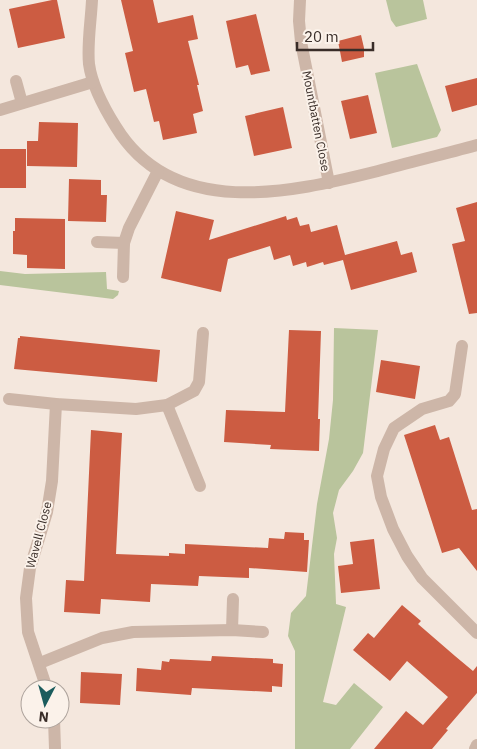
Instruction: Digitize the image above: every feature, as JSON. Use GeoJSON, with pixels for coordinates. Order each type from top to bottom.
{"type":"FeatureCollection","features":[{"type":"Feature","properties":{"kind":"street","name":"Mountbatten Close"},"geometry":{"type":"LineString","coordinates":[[92,0],[89,64],[93,82],[107,113],[121,136],[140,157],[158,171],[190,184],[217,191],[245,194],[329,183],[477,145]]}},
{"type":"Feature","properties":{"kind":"street","name":"Mountbatten Close"},"geometry":{"type":"LineString","coordinates":[[300,0],[301,42],[329,183]]}},
{"type":"Feature","properties":{"kind":"street"},"geometry":{"type":"LineString","coordinates":[[16,81],[22,103]]}},
{"type":"Feature","properties":{"kind":"street"},"geometry":{"type":"LineString","coordinates":[[0,110],[93,82]]}},
{"type":"Feature","properties":{"kind":"street"},"geometry":{"type":"LineString","coordinates":[[123,277],[124,243],[129,228],[158,171]]}},
{"type":"Feature","properties":{"kind":"street"},"geometry":{"type":"LineString","coordinates":[[97,242],[124,243]]}},
{"type":"Feature","properties":{"kind":"street"},"geometry":{"type":"LineString","coordinates":[[9,399],[136,409],[167,405],[194,391],[199,382],[203,333]]}},
{"type":"Feature","properties":{"kind":"street"},"geometry":{"type":"LineString","coordinates":[[462,346],[455,394],[450,401],[422,409],[394,428],[384,449],[377,476],[381,497],[393,529],[407,556],[422,578],[477,633]]}},
{"type":"Feature","properties":{"kind":"street","name":"Wavell Close"},"geometry":{"type":"LineString","coordinates":[[44,679],[28,632],[26,598],[30,568],[47,512],[52,481],[56,404]]}},
{"type":"Feature","properties":{"kind":"street"},"geometry":{"type":"LineString","coordinates":[[167,405],[200,486]]}},
{"type":"Feature","properties":{"kind":"street"},"geometry":{"type":"LineString","coordinates":[[232,630],[233,599]]}},
{"type":"Feature","properties":{"kind":"street"},"geometry":{"type":"LineString","coordinates":[[40,663],[102,638],[133,632],[232,630],[263,632]]}},
{"type":"Feature","properties":{"kind":"street"},"geometry":{"type":"LineString","coordinates":[[54,729],[55,749]]}},
{"type":"Feature","properties":{"kind":"street"},"geometry":{"type":"LineString","coordinates":[[475,749],[477,745]]}},
{"type":"Feature","properties":{"kind":"green space"},"geometry":{"type":"Polygon","coordinates":[[[386,0],[423,0],[427,19],[396,27],[391,20],[386,0]]]}},
{"type":"Feature","properties":{"kind":"green space"},"geometry":{"type":"Polygon","coordinates":[[[417,64],[441,130],[437,137],[392,148],[375,73],[417,64]]]}},
{"type":"Feature","properties":{"kind":"green space"},"geometry":{"type":"Polygon","coordinates":[[[0,271],[25,274],[106,272],[107,289],[119,291],[118,295],[113,299],[0,285],[0,271]]]}},
{"type":"Feature","properties":{"kind":"green space"},"geometry":{"type":"Polygon","coordinates":[[[334,328],[378,330],[363,453],[339,490],[333,513],[337,538],[334,554],[336,604],[346,607],[323,702],[336,705],[354,683],[383,707],[350,749],[295,749],[295,651],[288,636],[291,613],[306,596],[317,504],[329,439],[333,400],[334,328]]]}},
{"type":"Feature","properties":{"kind":"building"},"geometry":{"type":"Polygon","coordinates":[[[57,0],[65,38],[18,48],[9,9],[57,0]]]}},
{"type":"Feature","properties":{"kind":"building"},"geometry":{"type":"Polygon","coordinates":[[[121,0],[153,0],[158,23],[193,15],[198,39],[188,41],[199,85],[197,85],[203,111],[193,114],[197,133],[163,140],[159,121],[154,122],[146,89],[134,92],[125,53],[133,51],[121,0]]]}},
{"type":"Feature","properties":{"kind":"building"},"geometry":{"type":"Polygon","coordinates":[[[256,14],[270,71],[251,75],[248,65],[236,68],[226,21],[256,14]]]}},
{"type":"Feature","properties":{"kind":"building"},"geometry":{"type":"Polygon","coordinates":[[[361,35],[364,57],[342,62],[338,41],[361,35]]]}},
{"type":"Feature","properties":{"kind":"building"},"geometry":{"type":"Polygon","coordinates":[[[477,78],[477,105],[452,112],[445,86],[477,78]]]}},
{"type":"Feature","properties":{"kind":"building"},"geometry":{"type":"Polygon","coordinates":[[[368,95],[377,133],[350,139],[341,101],[368,95]]]}},
{"type":"Feature","properties":{"kind":"building"},"geometry":{"type":"Polygon","coordinates":[[[283,107],[292,148],[254,156],[245,116],[283,107]]]}},
{"type":"Feature","properties":{"kind":"building"},"geometry":{"type":"Polygon","coordinates":[[[39,122],[78,123],[77,167],[27,166],[27,141],[38,141],[39,122]]]}},
{"type":"Feature","properties":{"kind":"building"},"geometry":{"type":"Polygon","coordinates":[[[0,149],[26,149],[26,188],[0,188],[0,149]]]}},
{"type":"Feature","properties":{"kind":"building"},"geometry":{"type":"Polygon","coordinates":[[[69,179],[101,180],[101,195],[107,195],[106,222],[68,221],[69,179]]]}},
{"type":"Feature","properties":{"kind":"building"},"geometry":{"type":"Polygon","coordinates":[[[477,202],[477,313],[469,314],[452,244],[465,241],[456,208],[477,202]]]}},
{"type":"Feature","properties":{"kind":"building"},"geometry":{"type":"Polygon","coordinates":[[[176,211],[214,220],[209,240],[286,216],[287,220],[297,217],[300,226],[309,224],[311,232],[337,225],[345,255],[397,241],[401,255],[412,252],[417,272],[351,290],[343,260],[324,265],[323,262],[307,267],[306,262],[293,266],[290,255],[274,260],[270,246],[228,259],[221,292],[161,278],[176,211]]]}},
{"type":"Feature","properties":{"kind":"building"},"geometry":{"type":"Polygon","coordinates":[[[15,218],[65,219],[65,269],[27,268],[27,255],[13,254],[15,218]]]}},
{"type":"Feature","properties":{"kind":"building"},"geometry":{"type":"Polygon","coordinates":[[[289,330],[321,331],[318,419],[320,419],[319,451],[270,449],[271,445],[224,442],[226,410],[285,412],[289,330]]]}},
{"type":"Feature","properties":{"kind":"building"},"geometry":{"type":"Polygon","coordinates":[[[20,336],[160,350],[157,382],[14,369],[18,338],[20,336]]]}},
{"type":"Feature","properties":{"kind":"building"},"geometry":{"type":"Polygon","coordinates":[[[381,360],[420,366],[415,399],[376,392],[381,360]]]}},
{"type":"Feature","properties":{"kind":"building"},"geometry":{"type":"Polygon","coordinates":[[[435,425],[440,440],[449,437],[472,510],[477,509],[477,571],[459,548],[442,553],[404,435],[435,425]]]}},
{"type":"Feature","properties":{"kind":"building"},"geometry":{"type":"Polygon","coordinates":[[[91,430],[122,433],[116,554],[169,556],[169,553],[185,554],[185,544],[268,548],[269,538],[284,539],[285,532],[304,533],[304,540],[309,540],[307,572],[249,568],[249,578],[199,576],[198,586],[151,584],[150,602],[101,599],[100,614],[64,612],[66,580],[84,581],[91,430]]]}},
{"type":"Feature","properties":{"kind":"building"},"geometry":{"type":"Polygon","coordinates":[[[374,539],[380,589],[341,593],[338,566],[353,564],[350,542],[374,539]]]}},
{"type":"Feature","properties":{"kind":"building"},"geometry":{"type":"Polygon","coordinates":[[[402,605],[421,621],[418,624],[473,671],[477,666],[477,693],[446,729],[448,730],[432,749],[374,749],[406,711],[423,725],[448,697],[407,661],[390,681],[353,650],[368,633],[374,638],[402,605]]]}},
{"type":"Feature","properties":{"kind":"building"},"geometry":{"type":"Polygon","coordinates":[[[212,656],[273,659],[273,663],[283,664],[282,687],[272,686],[272,692],[192,688],[191,695],[136,691],[137,668],[161,670],[162,661],[169,662],[170,659],[211,661],[212,656]]]}},
{"type":"Feature","properties":{"kind":"building"},"geometry":{"type":"Polygon","coordinates":[[[81,672],[122,674],[120,705],[80,703],[81,672]]]}}]}
